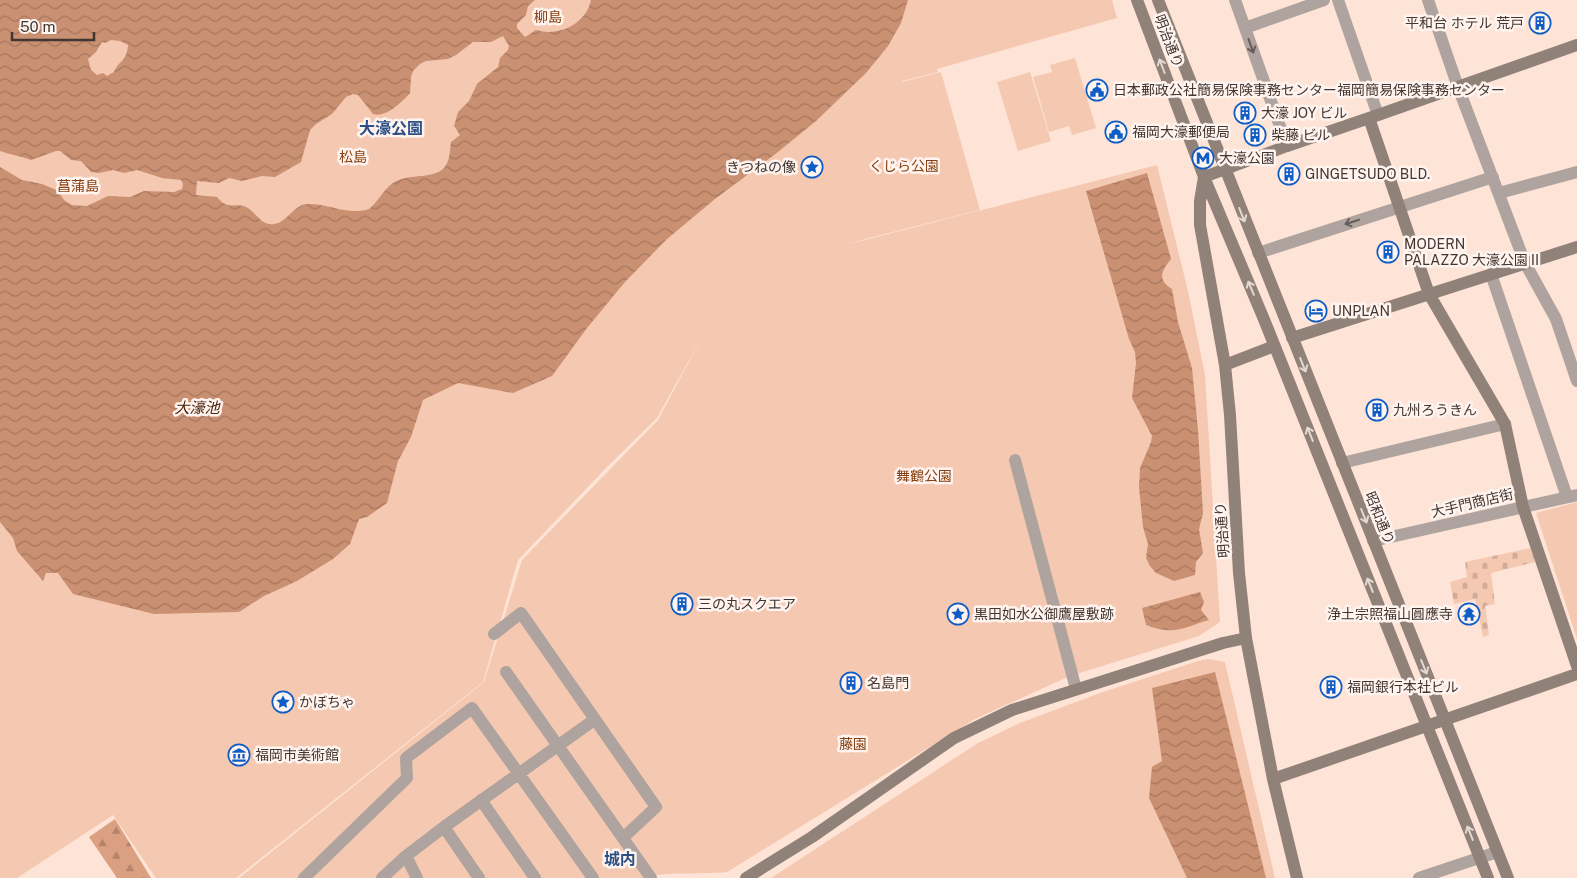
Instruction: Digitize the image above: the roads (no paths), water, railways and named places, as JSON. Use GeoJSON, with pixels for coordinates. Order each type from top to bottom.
{"type":"FeatureCollection","features":[{"type":"Feature","properties":{"kind":"street","name":"明治通り"},"geometry":{"type":"LineString","coordinates":[[1137,0],[1204,177],[1200,201],[1200,225],[1225,365],[1230,415],[1239,573],[1246,638],[1273,779],[1297,878]]}},
{"type":"Feature","properties":{"kind":"street","name":"明治通り"},"geometry":{"type":"LineString","coordinates":[[1158,0],[1224,170]]}},
{"type":"Feature","properties":{"kind":"street"},"geometry":{"type":"LineString","coordinates":[[1235,0],[1287,146]]}},
{"type":"Feature","properties":{"kind":"street"},"geometry":{"type":"LineString","coordinates":[[1245,28],[1324,0]]}},
{"type":"Feature","properties":{"kind":"street"},"geometry":{"type":"LineString","coordinates":[[1338,0],[1399,207],[1429,294],[1505,424],[1523,506],[1577,666]]}},
{"type":"Feature","properties":{"kind":"street"},"geometry":{"type":"LineString","coordinates":[[1428,0],[1458,87],[1525,263],[1556,319],[1577,381]]}},
{"type":"Feature","properties":{"kind":"street"},"geometry":{"type":"LineString","coordinates":[[1488,878],[1204,177],[1287,146],[1577,45]]}},
{"type":"Feature","properties":{"kind":"street","name":"昭和通り"},"geometry":{"type":"LineString","coordinates":[[1224,170],[1508,878]]}},
{"type":"Feature","properties":{"kind":"street"},"geometry":{"type":"LineString","coordinates":[[1499,193],[1577,172]]}},
{"type":"Feature","properties":{"kind":"street"},"geometry":{"type":"LineString","coordinates":[[1258,253],[1493,177]]}},
{"type":"Feature","properties":{"kind":"street"},"geometry":{"type":"LineString","coordinates":[[1292,338],[1577,247]]}},
{"type":"Feature","properties":{"kind":"street"},"geometry":{"type":"LineString","coordinates":[[1491,274],[1572,496]]}},
{"type":"Feature","properties":{"kind":"street"},"geometry":{"type":"LineString","coordinates":[[1225,365],[1274,346]]}},
{"type":"Feature","properties":{"kind":"street"},"geometry":{"type":"LineString","coordinates":[[1342,463],[1505,424]]}},
{"type":"Feature","properties":{"kind":"street"},"geometry":{"type":"LineString","coordinates":[[1014,460],[1076,690]]}},
{"type":"Feature","properties":{"kind":"street","name":"大手門商店街"},"geometry":{"type":"LineString","coordinates":[[1374,541],[1572,496]]}},
{"type":"Feature","properties":{"kind":"street"},"geometry":{"type":"LineString","coordinates":[[494,634],[521,613],[656,807],[622,838]]}},
{"type":"Feature","properties":{"kind":"street"},"geometry":{"type":"LineString","coordinates":[[746,878],[812,837],[954,738],[1012,710],[1224,643],[1246,638]]}},
{"type":"Feature","properties":{"kind":"street"},"geometry":{"type":"LineString","coordinates":[[506,672],[651,878]]}},
{"type":"Feature","properties":{"kind":"street"},"geometry":{"type":"LineString","coordinates":[[1273,779],[1577,674]]}},
{"type":"Feature","properties":{"kind":"street"},"geometry":{"type":"LineString","coordinates":[[304,878],[407,778],[406,758],[472,708],[593,878]]}},
{"type":"Feature","properties":{"kind":"street"},"geometry":{"type":"LineString","coordinates":[[382,878],[444,826],[594,720]]}},
{"type":"Feature","properties":{"kind":"street"},"geometry":{"type":"LineString","coordinates":[[481,800],[535,878]]}},
{"type":"Feature","properties":{"kind":"street"},"geometry":{"type":"LineString","coordinates":[[444,826],[479,878]]}},
{"type":"Feature","properties":{"kind":"street"},"geometry":{"type":"LineString","coordinates":[[1419,878],[1497,852]]}},
{"type":"Feature","properties":{"kind":"street"},"geometry":{"type":"LineString","coordinates":[[406,856],[417,878]]}},
{"type":"Feature","properties":{"kind":"water","name":"大濠池"},"geometry":{"type":"Polygon","coordinates":[[[0,0],[535,0],[528,6],[526,15],[517,24],[517,28],[525,37],[536,30],[554,32],[570,27],[584,16],[591,0],[908,0],[901,23],[888,46],[866,73],[816,121],[715,199],[667,239],[625,282],[587,328],[552,376],[513,393],[458,383],[423,400],[411,437],[398,461],[387,503],[367,517],[359,519],[350,544],[333,559],[297,581],[264,596],[239,612],[154,614],[73,594],[58,573],[46,573],[43,581],[17,551],[13,538],[0,522],[0,167],[22,180],[42,184],[58,191],[64,200],[72,205],[87,206],[108,196],[130,197],[144,191],[174,192],[182,189],[183,184],[181,180],[162,178],[137,170],[124,173],[113,170],[99,173],[91,172],[81,161],[71,160],[60,151],[31,160],[0,151],[0,0]],[[503,36],[491,42],[473,42],[448,59],[426,61],[420,64],[413,71],[410,93],[403,101],[383,114],[373,114],[358,95],[353,94],[346,97],[332,114],[310,130],[301,162],[275,177],[262,176],[242,181],[229,178],[219,183],[197,181],[196,195],[217,197],[225,204],[243,206],[270,224],[283,221],[298,207],[307,204],[354,211],[369,209],[393,183],[406,178],[436,173],[446,165],[451,142],[460,135],[454,126],[458,112],[469,101],[477,84],[498,67],[500,58],[508,50],[509,46],[503,36]],[[111,40],[105,43],[102,42],[96,52],[88,59],[91,70],[97,75],[103,73],[107,76],[114,72],[126,55],[128,45],[120,41],[111,40]]]}},
{"type":"Feature","properties":{"kind":"water"},"geometry":{"type":"Polygon","coordinates":[[[1147,173],[1171,259],[1163,272],[1162,279],[1172,289],[1178,322],[1192,368],[1198,430],[1203,513],[1199,529],[1203,553],[1196,562],[1195,575],[1174,581],[1156,573],[1146,558],[1148,544],[1143,527],[1139,487],[1140,468],[1152,436],[1132,398],[1136,363],[1135,352],[1129,339],[1086,191],[1147,173]]]}},
{"type":"Feature","properties":{"kind":"water"},"geometry":{"type":"Polygon","coordinates":[[[1200,592],[1204,602],[1201,610],[1209,620],[1183,629],[1172,630],[1161,630],[1146,625],[1142,608],[1200,592]]]}},
{"type":"Feature","properties":{"kind":"water"},"geometry":{"type":"Polygon","coordinates":[[[1215,672],[1266,878],[1187,878],[1149,798],[1152,767],[1162,761],[1152,688],[1215,672]]]}},
{"type":"Feature","properties":{"kind":"place","name":"平和台 ホテル 荒戸"},"geometry":{"type":"Point","coordinates":[1540,23]}},
{"type":"Feature","properties":{"kind":"place","name":"日本郵政公社簡易保険事務センター福岡簡易保険事務センター"},"geometry":{"type":"Point","coordinates":[1097,90]}},
{"type":"Feature","properties":{"kind":"place","name":"大濠 JOY ビル"},"geometry":{"type":"Point","coordinates":[1245,113]}},
{"type":"Feature","properties":{"kind":"place","name":"福岡大濠郵便局"},"geometry":{"type":"Point","coordinates":[1116,132]}},
{"type":"Feature","properties":{"kind":"place","name":"柴藤 ビル"},"geometry":{"type":"Point","coordinates":[1255,135]}},
{"type":"Feature","properties":{"kind":"place","name":"大濠公園"},"geometry":{"type":"Point","coordinates":[1203,158]}},
{"type":"Feature","properties":{"kind":"place","name":"きつねの像"},"geometry":{"type":"Point","coordinates":[812,167]}},
{"type":"Feature","properties":{"kind":"place","name":"GINGETSUDO BLD."},"geometry":{"type":"Point","coordinates":[1289,174]}},
{"type":"Feature","properties":{"kind":"place","name":"MODERN PALAZZO 大濠公園Ⅱ"},"geometry":{"type":"Point","coordinates":[1388,252]}},
{"type":"Feature","properties":{"kind":"place","name":"UNPLAN"},"geometry":{"type":"Point","coordinates":[1316,311]}},
{"type":"Feature","properties":{"kind":"place","name":"九州ろうきん"},"geometry":{"type":"Point","coordinates":[1377,410]}},
{"type":"Feature","properties":{"kind":"place","name":"三の丸スクエア"},"geometry":{"type":"Point","coordinates":[682,604]}},
{"type":"Feature","properties":{"kind":"place","name":"黒田如水公御鷹屋敷跡"},"geometry":{"type":"Point","coordinates":[958,614]}},
{"type":"Feature","properties":{"kind":"place","name":"浄土宗照福山圓應寺"},"geometry":{"type":"Point","coordinates":[1469,614]}},
{"type":"Feature","properties":{"kind":"place","name":"名島門"},"geometry":{"type":"Point","coordinates":[851,683]}},
{"type":"Feature","properties":{"kind":"place","name":"福岡銀行本社ビル"},"geometry":{"type":"Point","coordinates":[1331,687]}},
{"type":"Feature","properties":{"kind":"place","name":"かぼちゃ"},"geometry":{"type":"Point","coordinates":[283,702]}},
{"type":"Feature","properties":{"kind":"place","name":"福岡市美術館"},"geometry":{"type":"Point","coordinates":[239,755]}},
{"type":"Feature","properties":{"kind":"district","name":"大濠公園"},"geometry":{"type":"Point","coordinates":[391,128]}},
{"type":"Feature","properties":{"kind":"district","name":"城内"},"geometry":{"type":"Point","coordinates":[620,859]}},
{"type":"Feature","properties":{"kind":"park label","name":"柳島"},"geometry":{"type":"Point","coordinates":[548,17]}},
{"type":"Feature","properties":{"kind":"park label","name":"松島"},"geometry":{"type":"Point","coordinates":[353,157]}},
{"type":"Feature","properties":{"kind":"park label","name":"くじら公園"},"geometry":{"type":"Point","coordinates":[904,166]}},
{"type":"Feature","properties":{"kind":"park label","name":"菖蒲島"},"geometry":{"type":"Point","coordinates":[78,186]}},
{"type":"Feature","properties":{"kind":"park label","name":"舞鶴公園"},"geometry":{"type":"Point","coordinates":[924,476]}},
{"type":"Feature","properties":{"kind":"park label","name":"藤園"},"geometry":{"type":"Point","coordinates":[853,744]}}]}
